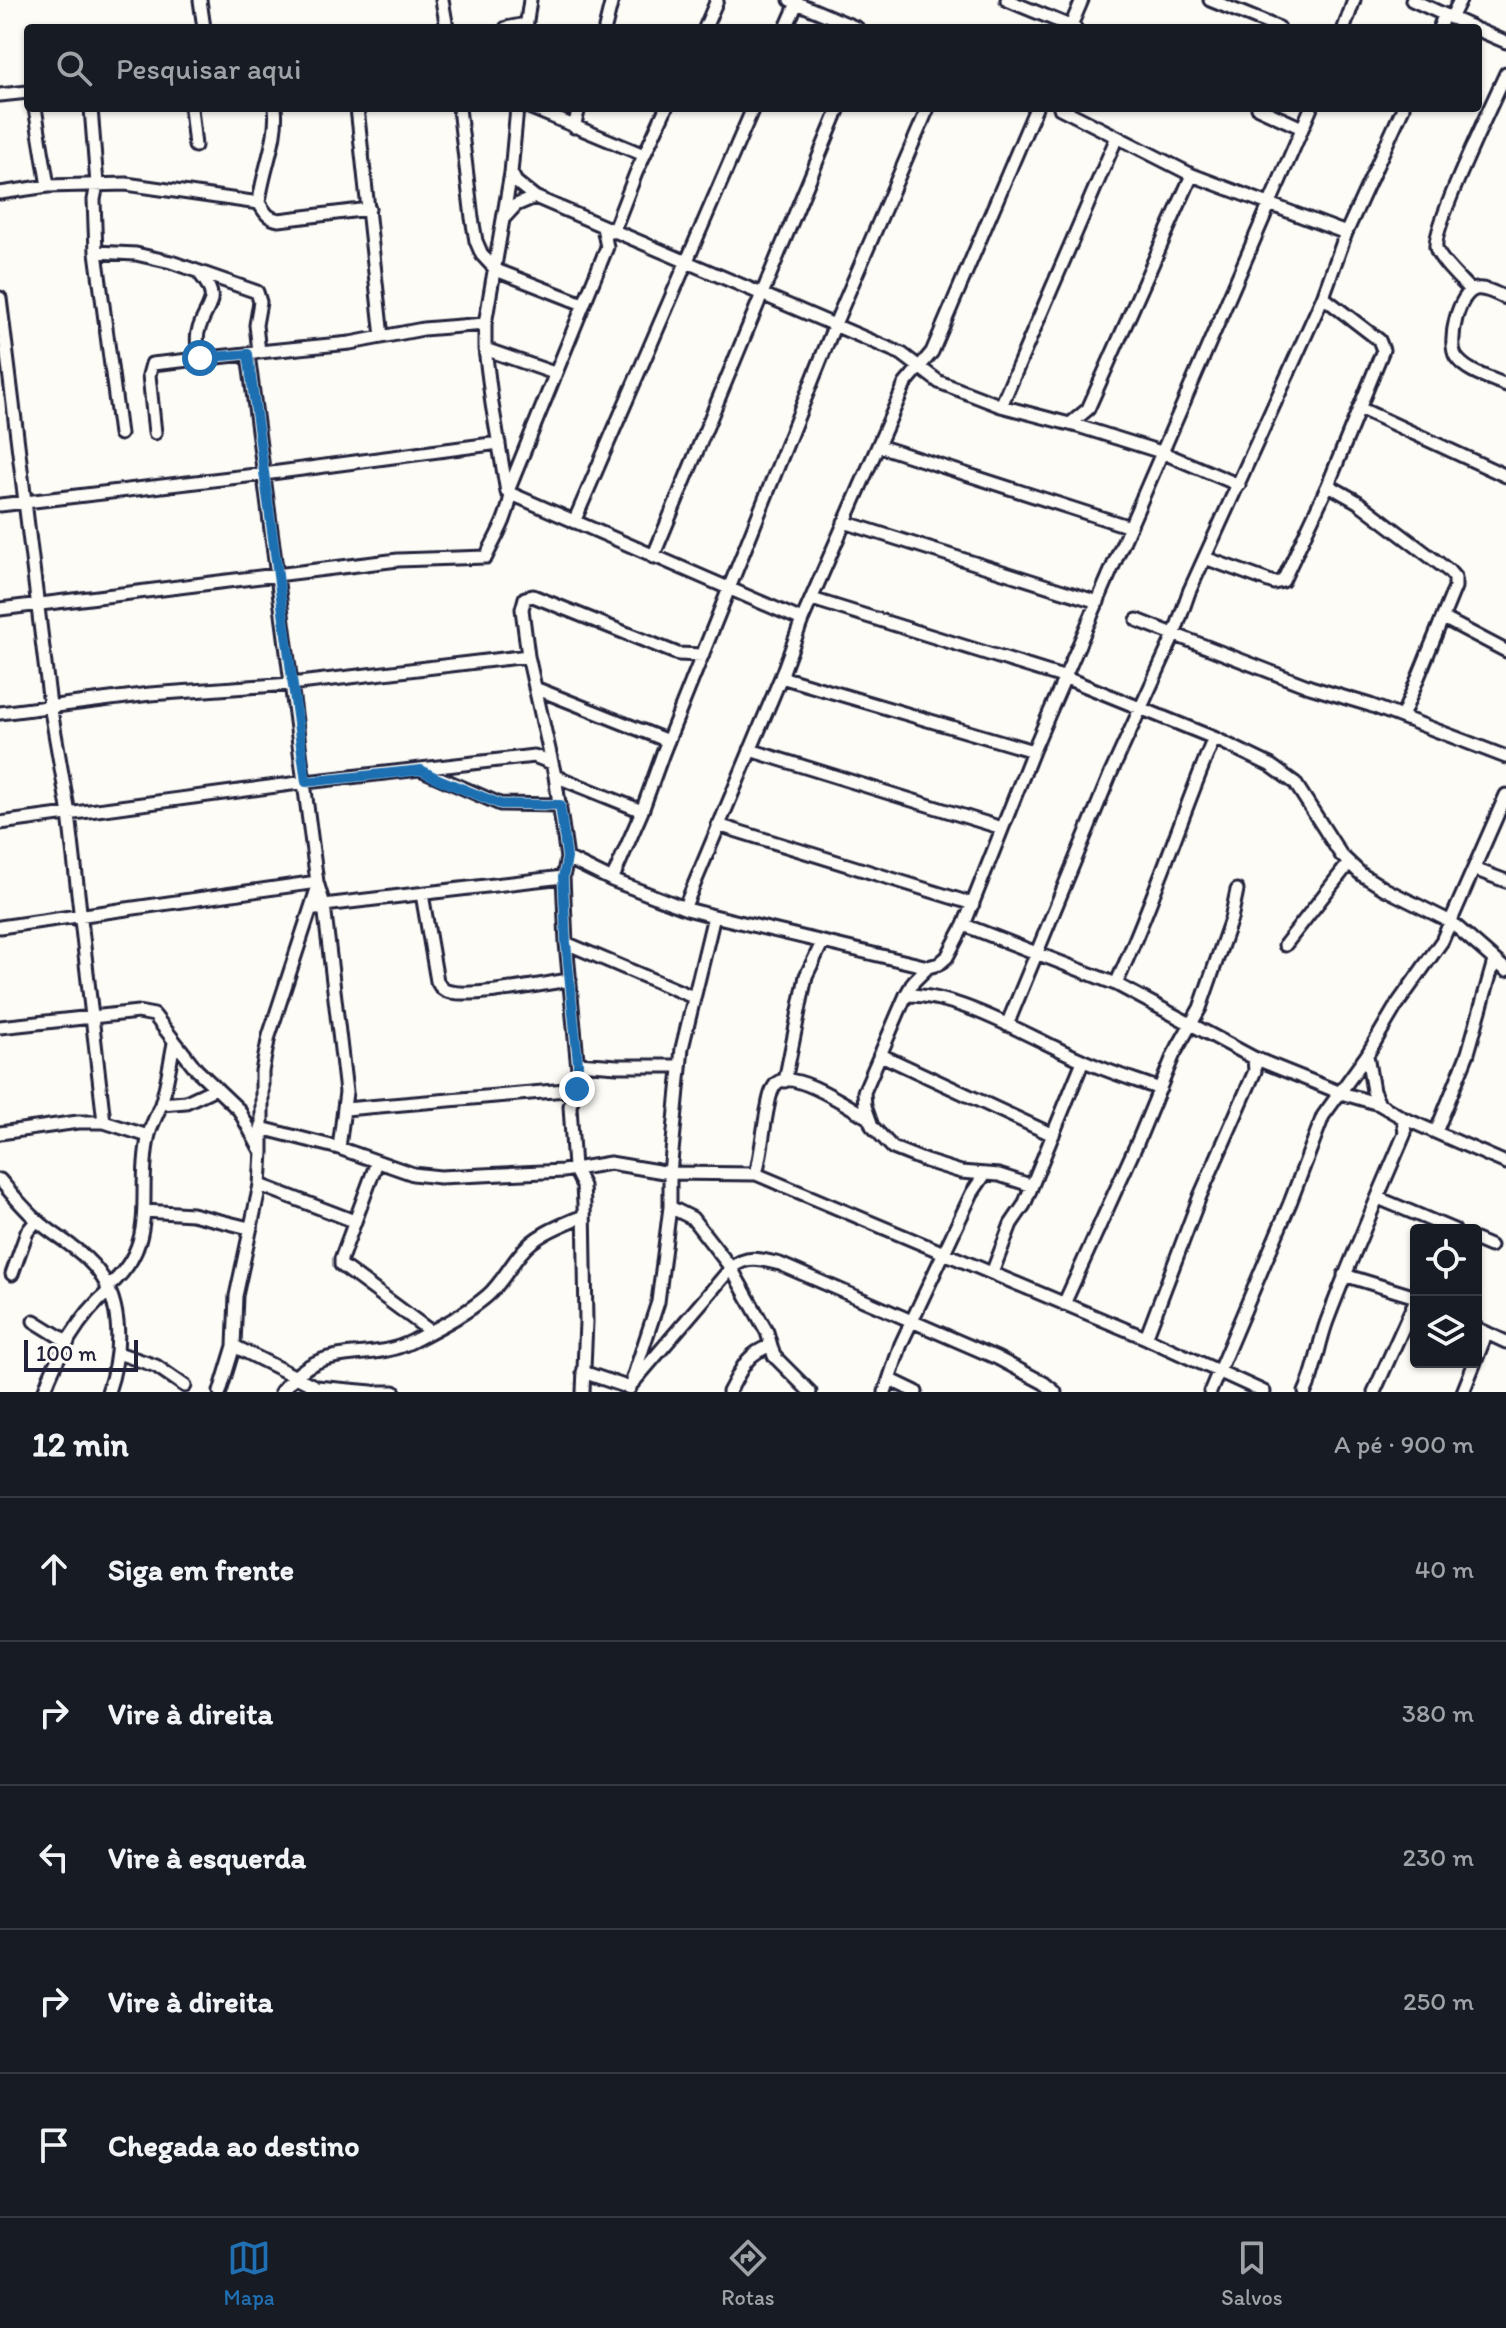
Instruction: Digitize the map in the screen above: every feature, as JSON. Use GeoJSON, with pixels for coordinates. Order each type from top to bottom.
{"type":"FeatureCollection","features":[{"type":"Feature","properties":{"kind":"street"},"geometry":{"type":"LineString","coordinates":[[200,0],[203,24]]}},
{"type":"Feature","properties":{"kind":"street"},"geometry":{"type":"LineString","coordinates":[[526,24],[530,0]]}},
{"type":"Feature","properties":{"kind":"street"},"geometry":{"type":"LineString","coordinates":[[606,24],[612,0]]}},
{"type":"Feature","properties":{"kind":"street"},"geometry":{"type":"LineString","coordinates":[[707,24],[717,0]]}},
{"type":"Feature","properties":{"kind":"street"},"geometry":{"type":"LineString","coordinates":[[1007,0],[1065,24]]}},
{"type":"Feature","properties":{"kind":"street"},"geometry":{"type":"LineString","coordinates":[[1073,24],[1082,0]]}},
{"type":"Feature","properties":{"kind":"street"},"geometry":{"type":"LineString","coordinates":[[1210,0],[1269,24]]}},
{"type":"Feature","properties":{"kind":"street"},"geometry":{"type":"LineString","coordinates":[[1345,24],[1354,0]]}},
{"type":"Feature","properties":{"kind":"street"},"geometry":{"type":"LineString","coordinates":[[1412,0],[1464,24]]}},
{"type":"Feature","properties":{"kind":"street"},"geometry":{"type":"LineString","coordinates":[[1442,24],[1460,0]]}},
{"type":"Feature","properties":{"kind":"street"},"geometry":{"type":"LineString","coordinates":[[446,1],[447,24]]}},
{"type":"Feature","properties":{"kind":"street"},"geometry":{"type":"LineString","coordinates":[[787,24],[794,1],[848,24]]}},
{"type":"Feature","properties":{"kind":"street"},"geometry":{"type":"LineString","coordinates":[[1482,32],[1506,42]]}},
{"type":"Feature","properties":{"kind":"street"},"geometry":{"type":"LineString","coordinates":[[1470,290],[1437,252],[1436,239],[1506,73]]}},
{"type":"Feature","properties":{"kind":"street"},"geometry":{"type":"LineString","coordinates":[[0,95],[24,92]]}},
{"type":"Feature","properties":{"kind":"street"},"geometry":{"type":"LineString","coordinates":[[36,112],[48,186]]}},
{"type":"Feature","properties":{"kind":"street"},"geometry":{"type":"LineString","coordinates":[[91,112],[97,184],[94,200],[96,252],[120,434]]}},
{"type":"Feature","properties":{"kind":"street"},"geometry":{"type":"LineString","coordinates":[[191,112],[195,146]]}},
{"type":"Feature","properties":{"kind":"street"},"geometry":{"type":"LineString","coordinates":[[275,112],[276,127],[266,160],[259,203],[270,218],[279,220],[369,209]]}},
{"type":"Feature","properties":{"kind":"street"},"geometry":{"type":"LineString","coordinates":[[357,112],[382,337]]}},
{"type":"Feature","properties":{"kind":"street"},"geometry":{"type":"LineString","coordinates":[[460,112],[476,241],[482,255],[496,270],[583,304]]}},
{"type":"Feature","properties":{"kind":"street"},"geometry":{"type":"LineString","coordinates":[[0,609],[398,560],[486,557],[508,513],[509,494],[485,349],[485,324],[511,173],[517,112]]}},
{"type":"Feature","properties":{"kind":"street"},"geometry":{"type":"LineString","coordinates":[[540,112],[644,155]]}},
{"type":"Feature","properties":{"kind":"street"},"geometry":{"type":"LineString","coordinates":[[574,127],[578,112]]}},
{"type":"Feature","properties":{"kind":"street"},"geometry":{"type":"LineString","coordinates":[[509,494],[554,373],[664,112]]}},
{"type":"Feature","properties":{"kind":"street"},"geometry":{"type":"LineString","coordinates":[[574,522],[751,112]]}},
{"type":"Feature","properties":{"kind":"street"},"geometry":{"type":"LineString","coordinates":[[653,557],[837,112]]}},
{"type":"Feature","properties":{"kind":"street"},"geometry":{"type":"LineString","coordinates":[[612,880],[835,324],[926,112]]}},
{"type":"Feature","properties":{"kind":"street"},"geometry":{"type":"LineString","coordinates":[[687,909],[718,825],[844,522],[905,384],[932,352],[1034,112]]}},
{"type":"Feature","properties":{"kind":"street"},"geometry":{"type":"LineString","coordinates":[[1068,112],[1192,175],[1346,233]]}},
{"type":"Feature","properties":{"kind":"street"},"geometry":{"type":"LineString","coordinates":[[1267,112],[1302,128]]}},
{"type":"Feature","properties":{"kind":"street"},"geometry":{"type":"LineString","coordinates":[[567,858],[612,880],[687,909],[928,967],[939,964],[947,957],[964,925],[1033,751],[1309,112]]}},
{"type":"Feature","properties":{"kind":"street"},"geometry":{"type":"LineString","coordinates":[[1007,1025],[1205,558],[1323,297],[1346,233],[1401,112]]}},
{"type":"Feature","properties":{"kind":"street"},"geometry":{"type":"LineString","coordinates":[[1001,406],[1117,137]]}},
{"type":"Feature","properties":{"kind":"street"},"geometry":{"type":"LineString","coordinates":[[511,173],[516,182],[535,197],[902,354],[939,382],[1001,406],[1161,452],[1239,485]]}},
{"type":"Feature","properties":{"kind":"street"},"geometry":{"type":"LineString","coordinates":[[1070,424],[1088,409],[1192,175]]}},
{"type":"Feature","properties":{"kind":"street"},"geometry":{"type":"LineString","coordinates":[[0,193],[48,186],[126,184],[259,203]]}},
{"type":"Feature","properties":{"kind":"street"},"geometry":{"type":"LineString","coordinates":[[76,185],[94,200]]}},
{"type":"Feature","properties":{"kind":"street"},"geometry":{"type":"LineString","coordinates":[[504,218],[516,205],[535,197]]}},
{"type":"Feature","properties":{"kind":"street"},"geometry":{"type":"LineString","coordinates":[[607,247],[613,232]]}},
{"type":"Feature","properties":{"kind":"street"},"geometry":{"type":"LineString","coordinates":[[96,252],[136,254],[171,262],[257,292],[260,302],[254,353],[264,474],[341,1037],[346,1092],[339,1148]]}},
{"type":"Feature","properties":{"kind":"street"},"geometry":{"type":"LineString","coordinates":[[200,274],[209,285],[212,300],[197,337],[200,358]]}},
{"type":"Feature","properties":{"kind":"street"},"geometry":{"type":"LineString","coordinates":[[1505,293],[1479,288],[1470,290],[1462,300],[1452,333],[1454,354],[1465,366],[1506,385]]}},
{"type":"Feature","properties":{"kind":"street"},"geometry":{"type":"LineString","coordinates":[[1205,558],[1274,583],[1283,581],[1328,485],[1383,356],[1383,346],[1323,297]]}},
{"type":"Feature","properties":{"kind":"street"},"geometry":{"type":"LineString","coordinates":[[0,304],[50,705],[69,814],[104,1122]]}},
{"type":"Feature","properties":{"kind":"street"},"geometry":{"type":"LineString","coordinates":[[155,433],[149,375],[152,364],[382,337],[423,329],[485,324]]}},
{"type":"Feature","properties":{"kind":"street"},"geometry":{"type":"LineString","coordinates":[[485,349],[554,373]]}},
{"type":"Feature","properties":{"kind":"street"},"geometry":{"type":"LineString","coordinates":[[1359,408],[1506,476]]}},
{"type":"Feature","properties":{"kind":"street"},"geometry":{"type":"LineString","coordinates":[[1088,409],[1097,432]]}},
{"type":"Feature","properties":{"kind":"street"},"geometry":{"type":"LineString","coordinates":[[0,505],[499,443]]}},
{"type":"Feature","properties":{"kind":"street"},"geometry":{"type":"LineString","coordinates":[[879,446],[1130,527]]}},
{"type":"Feature","properties":{"kind":"street"},"geometry":{"type":"LineString","coordinates":[[1328,485],[1358,502],[1453,574],[1455,587],[1402,717]]}},
{"type":"Feature","properties":{"kind":"street"},"geometry":{"type":"LineString","coordinates":[[509,494],[802,620]]}},
{"type":"Feature","properties":{"kind":"street"},"geometry":{"type":"LineString","coordinates":[[844,522],[1098,602]]}},
{"type":"Feature","properties":{"kind":"street"},"geometry":{"type":"LineString","coordinates":[[583,1392],[586,1322],[583,1186],[574,1168],[570,1106],[577,1089],[578,1063],[566,943],[563,877],[567,858],[555,776],[528,656],[522,609],[529,596],[678,654],[703,655]]}},
{"type":"Feature","properties":{"kind":"street"},"geometry":{"type":"LineString","coordinates":[[812,599],[1066,678],[1214,738],[1282,771],[1295,783],[1349,863],[1385,889],[1451,922],[1506,970]]}},
{"type":"Feature","properties":{"kind":"street"},"geometry":{"type":"LineString","coordinates":[[1443,618],[1506,651]]}},
{"type":"Feature","properties":{"kind":"street"},"geometry":{"type":"LineString","coordinates":[[1137,620],[1310,687],[1370,705],[1506,757]]}},
{"type":"Feature","properties":{"kind":"street"},"geometry":{"type":"LineString","coordinates":[[678,654],[696,673]]}},
{"type":"Feature","properties":{"kind":"street"},"geometry":{"type":"LineString","coordinates":[[0,713],[150,694],[291,684],[528,656]]}},
{"type":"Feature","properties":{"kind":"street"},"geometry":{"type":"LineString","coordinates":[[781,677],[1033,751]]}},
{"type":"Feature","properties":{"kind":"street"},"geometry":{"type":"LineString","coordinates":[[535,688],[668,741]]}},
{"type":"Feature","properties":{"kind":"street"},"geometry":{"type":"LineString","coordinates":[[1116,984],[1139,934],[1214,738]]}},
{"type":"Feature","properties":{"kind":"street"},"geometry":{"type":"LineString","coordinates":[[534,756],[547,741]]}},
{"type":"Feature","properties":{"kind":"street"},"geometry":{"type":"LineString","coordinates":[[750,750],[1002,828]]}},
{"type":"Feature","properties":{"kind":"street"},"geometry":{"type":"LineString","coordinates":[[0,823],[306,782],[534,756],[552,763]]}},
{"type":"Feature","properties":{"kind":"street"},"geometry":{"type":"LineString","coordinates":[[421,770],[500,804],[560,805]]}},
{"type":"Feature","properties":{"kind":"street"},"geometry":{"type":"LineString","coordinates":[[555,776],[642,811]]}},
{"type":"Feature","properties":{"kind":"street"},"geometry":{"type":"LineString","coordinates":[[1210,1392],[1290,1203],[1323,1116],[1442,941],[1506,795]]}},
{"type":"Feature","properties":{"kind":"street"},"geometry":{"type":"LineString","coordinates":[[718,825],[973,904]]}},
{"type":"Feature","properties":{"kind":"street"},"geometry":{"type":"LineString","coordinates":[[1285,945],[1349,863]]}},
{"type":"Feature","properties":{"kind":"street"},"geometry":{"type":"LineString","coordinates":[[1474,869],[1506,881]]}},
{"type":"Feature","properties":{"kind":"street"},"geometry":{"type":"LineString","coordinates":[[308,917],[324,905],[563,877]]}},
{"type":"Feature","properties":{"kind":"street"},"geometry":{"type":"LineString","coordinates":[[0,927],[318,884]]}},
{"type":"Feature","properties":{"kind":"street"},"geometry":{"type":"LineString","coordinates":[[220,1392],[234,1346],[236,1296],[260,1185],[262,1152],[257,1126],[262,1071],[269,1036],[318,884]]}},
{"type":"Feature","properties":{"kind":"street"},"geometry":{"type":"LineString","coordinates":[[1064,1304],[1184,1036],[1200,1008],[1227,933],[1237,890]]}},
{"type":"Feature","properties":{"kind":"street"},"geometry":{"type":"LineString","coordinates":[[422,894],[437,981],[443,990],[451,993],[569,976],[586,952]]}},
{"type":"Feature","properties":{"kind":"street"},"geometry":{"type":"LineString","coordinates":[[630,1388],[656,1312],[670,1207],[670,1173],[680,1066],[693,997],[714,916]]}},
{"type":"Feature","properties":{"kind":"street"},"geometry":{"type":"LineString","coordinates":[[964,925],[1116,984],[1254,1058],[1341,1093],[1379,1104],[1403,1118],[1506,1163]]}},
{"type":"Feature","properties":{"kind":"street"},"geometry":{"type":"LineString","coordinates":[[566,943],[693,997]]}},
{"type":"Feature","properties":{"kind":"street"},"geometry":{"type":"LineString","coordinates":[[785,1081],[806,976],[822,943]]}},
{"type":"Feature","properties":{"kind":"street"},"geometry":{"type":"LineString","coordinates":[[1436,1132],[1468,1053],[1494,961]]}},
{"type":"Feature","properties":{"kind":"street"},"geometry":{"type":"LineString","coordinates":[[867,1117],[864,1092],[906,995],[928,967]]}},
{"type":"Feature","properties":{"kind":"street"},"geometry":{"type":"LineString","coordinates":[[906,995],[934,996],[1007,1025],[1083,1061],[1160,1089]]}},
{"type":"Feature","properties":{"kind":"street"},"geometry":{"type":"LineString","coordinates":[[0,1027],[138,1012],[154,1015],[174,1043],[257,1126],[339,1148],[413,1174],[452,1178],[563,1171],[610,1163],[670,1173],[756,1174],[1146,1338],[1264,1392]]}},
{"type":"Feature","properties":{"kind":"street"},"geometry":{"type":"LineString","coordinates":[[1184,1036],[1210,1034]]}},
{"type":"Feature","properties":{"kind":"street"},"geometry":{"type":"LineString","coordinates":[[44,1392],[68,1342],[88,1311],[126,1270],[135,1254],[145,1211],[144,1166],[148,1136],[161,1104],[174,1043]]}},
{"type":"Feature","properties":{"kind":"street"},"geometry":{"type":"LineString","coordinates":[[881,1055],[1053,1135]]}},
{"type":"Feature","properties":{"kind":"street"},"geometry":{"type":"LineString","coordinates":[[1367,1055],[1373,1091],[1379,1104]]}},
{"type":"Feature","properties":{"kind":"street"},"geometry":{"type":"LineString","coordinates":[[1146,1338],[1200,1196],[1255,1071],[1254,1058]]}},
{"type":"Feature","properties":{"kind":"street"},"geometry":{"type":"LineString","coordinates":[[992,1273],[1011,1224],[1024,1205],[1083,1061]]}},
{"type":"Feature","properties":{"kind":"street"},"geometry":{"type":"LineString","coordinates":[[1255,1071],[1267,1062]]}},
{"type":"Feature","properties":{"kind":"street"},"geometry":{"type":"LineString","coordinates":[[578,1063],[680,1066]]}},
{"type":"Feature","properties":{"kind":"street"},"geometry":{"type":"LineString","coordinates":[[756,1174],[773,1087],[785,1081],[795,1081],[818,1089],[867,1117],[893,1148],[961,1172],[985,1174],[1030,1185]]}},
{"type":"Feature","properties":{"kind":"street"},"geometry":{"type":"LineString","coordinates":[[161,1104],[186,1102],[216,1088]]}},
{"type":"Feature","properties":{"kind":"street"},"geometry":{"type":"LineString","coordinates":[[345,1109],[577,1089]]}},
{"type":"Feature","properties":{"kind":"street"},"geometry":{"type":"LineString","coordinates":[[1305,1392],[1312,1378],[1319,1342],[1344,1275],[1405,1133],[1403,1118]]}},
{"type":"Feature","properties":{"kind":"street"},"geometry":{"type":"LineString","coordinates":[[0,1133],[61,1123],[104,1122],[148,1136]]}},
{"type":"Feature","properties":{"kind":"street"},"geometry":{"type":"LineString","coordinates":[[1405,1133],[1422,1126]]}},
{"type":"Feature","properties":{"kind":"street"},"geometry":{"type":"LineString","coordinates":[[377,1162],[341,1265],[430,1331]]}},
{"type":"Feature","properties":{"kind":"street"},"geometry":{"type":"LineString","coordinates":[[885,1392],[901,1344],[972,1193],[985,1174]]}},
{"type":"Feature","properties":{"kind":"street"},"geometry":{"type":"LineString","coordinates":[[0,1180],[37,1220],[90,1261],[108,1290],[119,1330],[118,1353],[108,1392]]}},
{"type":"Feature","properties":{"kind":"street"},"geometry":{"type":"LineString","coordinates":[[260,1185],[354,1221]]}},
{"type":"Feature","properties":{"kind":"street"},"geometry":{"type":"LineString","coordinates":[[1378,1198],[1440,1224]]}},
{"type":"Feature","properties":{"kind":"street"},"geometry":{"type":"LineString","coordinates":[[670,1207],[692,1218],[731,1268],[767,1332],[770,1346],[786,1371],[810,1392]]}},
{"type":"Feature","properties":{"kind":"street"},"geometry":{"type":"LineString","coordinates":[[145,1211],[192,1214],[249,1228]]}},
{"type":"Feature","properties":{"kind":"street"},"geometry":{"type":"LineString","coordinates":[[281,1392],[296,1375],[314,1362],[405,1345],[430,1331],[485,1298],[531,1242],[583,1216]]}},
{"type":"Feature","properties":{"kind":"street"},"geometry":{"type":"LineString","coordinates":[[12,1274],[27,1232],[37,1220]]}},
{"type":"Feature","properties":{"kind":"street"},"geometry":{"type":"LineString","coordinates":[[1482,1243],[1490,1246]]}},
{"type":"Feature","properties":{"kind":"street"},"geometry":{"type":"LineString","coordinates":[[630,1388],[731,1268],[757,1258],[780,1264],[997,1358],[1055,1392]]}},
{"type":"Feature","properties":{"kind":"street"},"geometry":{"type":"LineString","coordinates":[[1344,1275],[1410,1296]]}},
{"type":"Feature","properties":{"kind":"street"},"geometry":{"type":"LineString","coordinates":[[1374,1392],[1410,1311]]}},
{"type":"Feature","properties":{"kind":"street"},"geometry":{"type":"LineString","coordinates":[[34,1321],[68,1342]]}},
{"type":"Feature","properties":{"kind":"street"},"geometry":{"type":"LineString","coordinates":[[1482,1331],[1506,1342]]}},
{"type":"Feature","properties":{"kind":"street"},"geometry":{"type":"LineString","coordinates":[[234,1346],[296,1375],[319,1390],[372,1392]]}},
{"type":"Feature","properties":{"kind":"street"},"geometry":{"type":"LineString","coordinates":[[729,1392],[750,1356],[756,1350],[770,1346]]}},
{"type":"Feature","properties":{"kind":"street"},"geometry":{"type":"LineString","coordinates":[[118,1353],[156,1366],[185,1386]]}},
{"type":"Feature","properties":{"kind":"street"},"geometry":{"type":"LineString","coordinates":[[1463,1392],[1473,1368]]}},
{"type":"Feature","properties":{"kind":"street"},"geometry":{"type":"LineString","coordinates":[[583,1372],[630,1388]]}},
{"type":"Feature","properties":{"kind":"street"},"geometry":{"type":"LineString","coordinates":[[891,1380],[916,1392]]}},
{"type":"Feature","properties":{"kind":"street"},"geometry":{"type":"LineString","coordinates":[[378,1392],[394,1392]]}},
{"type":"Feature","properties":{"kind":"route"},"geometry":{"type":"LineString","coordinates":[[200,358],[248,354],[306,782],[421,770],[500,804],[560,805],[567,858],[563,877],[578,1063],[577,1089]]}}]}
